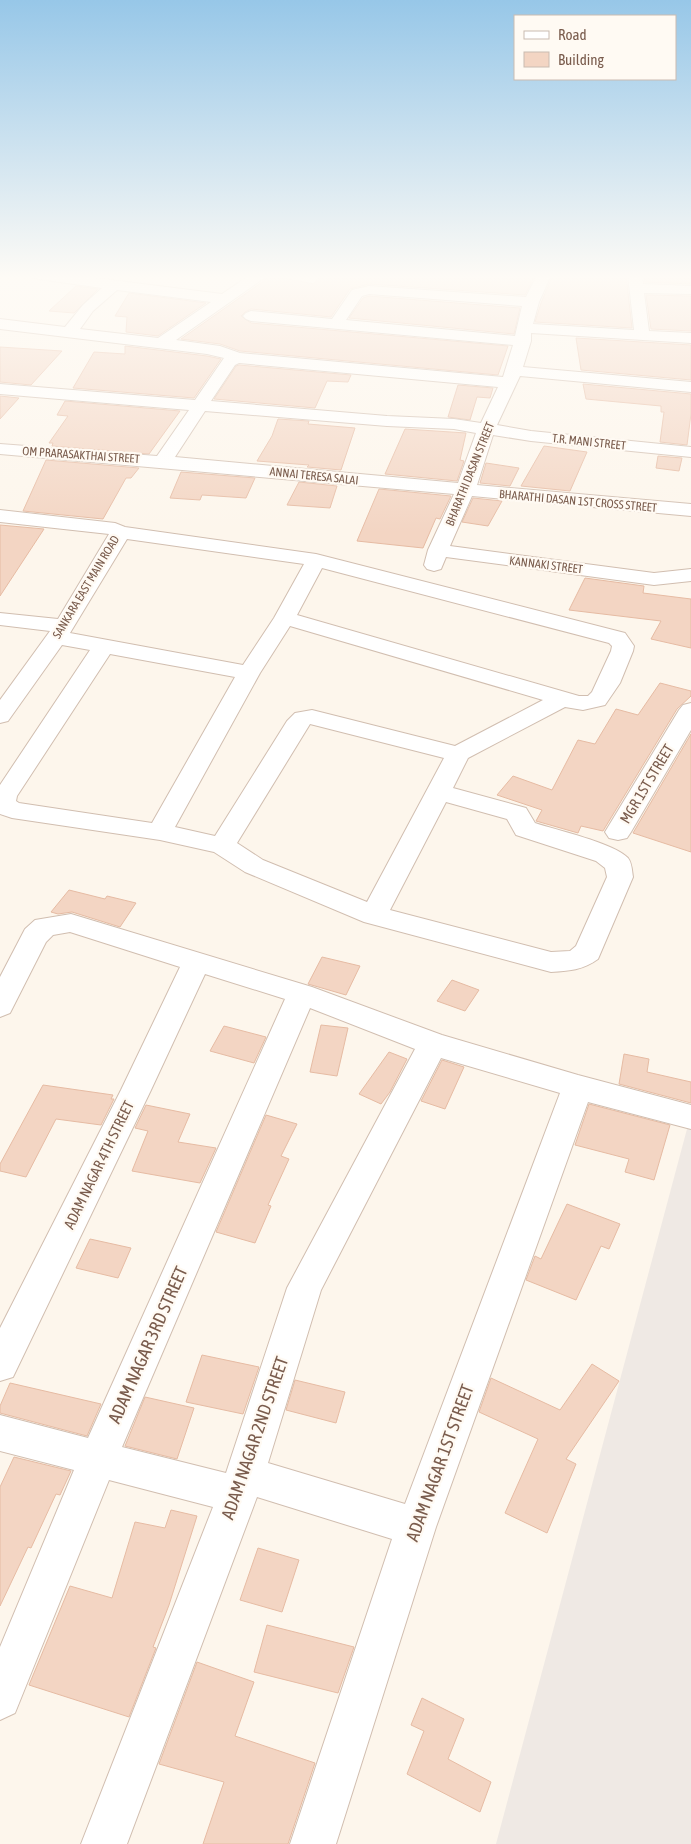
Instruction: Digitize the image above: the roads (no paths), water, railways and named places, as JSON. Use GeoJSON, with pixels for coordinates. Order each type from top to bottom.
{"type":"FeatureCollection","features":[{"type":"Feature","properties":{"kind":"street"},"geometry":{"type":"LineString","coordinates":[[163,461],[231,361]]}},
{"type":"Feature","properties":{"kind":"street"},"geometry":{"type":"LineString","coordinates":[[281,361],[691,387]]}},
{"type":"Feature","properties":{"kind":"street","name":"BHARATHI DASAN STREET"},"geometry":{"type":"LineString","coordinates":[[436,558],[465,491],[487,428],[511,377],[516,361]]}},
{"type":"Feature","properties":{"kind":"street","name":"T.R. MANI STREET"},"geometry":{"type":"LineString","coordinates":[[0,389],[487,428],[539,437],[691,452]]}},
{"type":"Feature","properties":{"kind":"street","name":"OM PRARASAKTHAI STREET"},"geometry":{"type":"LineString","coordinates":[[0,449],[163,461]]}},
{"type":"Feature","properties":{"kind":"street","name":"ANNAI TERESA SALAI"},"geometry":{"type":"LineString","coordinates":[[163,461],[465,491]]}},
{"type":"Feature","properties":{"kind":"street","name":"BHARATHI DASAN 1ST CROSS STREET"},"geometry":{"type":"LineString","coordinates":[[465,491],[691,510]]}},
{"type":"Feature","properties":{"kind":"street","name":"SANKARA EAST MAIN ROAD"},"geometry":{"type":"LineString","coordinates":[[0,516],[115,529],[119,532],[119,536],[60,632],[0,716]]}},
{"type":"Feature","properties":{"kind":"street"},"geometry":{"type":"LineString","coordinates":[[119,532],[316,560],[617,638],[623,646],[621,660],[599,699],[578,703],[560,700],[285,618]]}},
{"type":"Feature","properties":{"kind":"street","name":"KANNAKI STREET"},"geometry":{"type":"LineString","coordinates":[[436,558],[654,579],[691,575]]}},
{"type":"Feature","properties":{"kind":"street"},"geometry":{"type":"LineString","coordinates":[[160,832],[249,674],[285,618],[316,560]]}},
{"type":"Feature","properties":{"kind":"street"},"geometry":{"type":"LineString","coordinates":[[0,619],[60,632],[104,646],[249,674]]}},
{"type":"Feature","properties":{"kind":"street"},"geometry":{"type":"LineString","coordinates":[[104,646],[5,796],[3,804],[12,810],[160,832],[222,846],[254,866],[374,916],[551,962],[577,960],[588,952],[620,877],[618,864],[605,855],[525,829],[516,814],[439,792]]}},
{"type":"Feature","properties":{"kind":"street"},"geometry":{"type":"LineString","coordinates":[[374,916],[458,754],[560,700]]}},
{"type":"Feature","properties":{"kind":"street","name":"MGR 1ST STREET"},"geometry":{"type":"LineString","coordinates":[[618,832],[691,710]]}},
{"type":"Feature","properties":{"kind":"street"},"geometry":{"type":"LineString","coordinates":[[222,846],[303,718],[312,716],[458,754]]}},
{"type":"Feature","properties":{"kind":"street"},"geometry":{"type":"LineString","coordinates":[[1,1003],[35,936],[45,927],[71,923],[196,963],[302,994],[432,1044],[691,1117]]}},
{"type":"Feature","properties":{"kind":"street","name":"ADAM NAGAR 4TH STREET"},"geometry":{"type":"LineString","coordinates":[[0,1365],[136,1090],[196,963]]}},
{"type":"Feature","properties":{"kind":"street","name":"ADAM NAGAR 3RD STREET"},"geometry":{"type":"LineString","coordinates":[[0,1698],[98,1459],[302,994]]}},
{"type":"Feature","properties":{"kind":"street","name":"ADAM NAGAR 2ND STREET"},"geometry":{"type":"LineString","coordinates":[[104,1844],[241,1485],[304,1288],[432,1044]]}},
{"type":"Feature","properties":{"kind":"street","name":"ADAM NAGAR 1ST STREET"},"geometry":{"type":"LineString","coordinates":[[312,1844],[416,1527],[578,1086]]}},
{"type":"Feature","properties":{"kind":"street"},"geometry":{"type":"LineString","coordinates":[[0,1433],[98,1459],[241,1485],[416,1527]]}}]}
